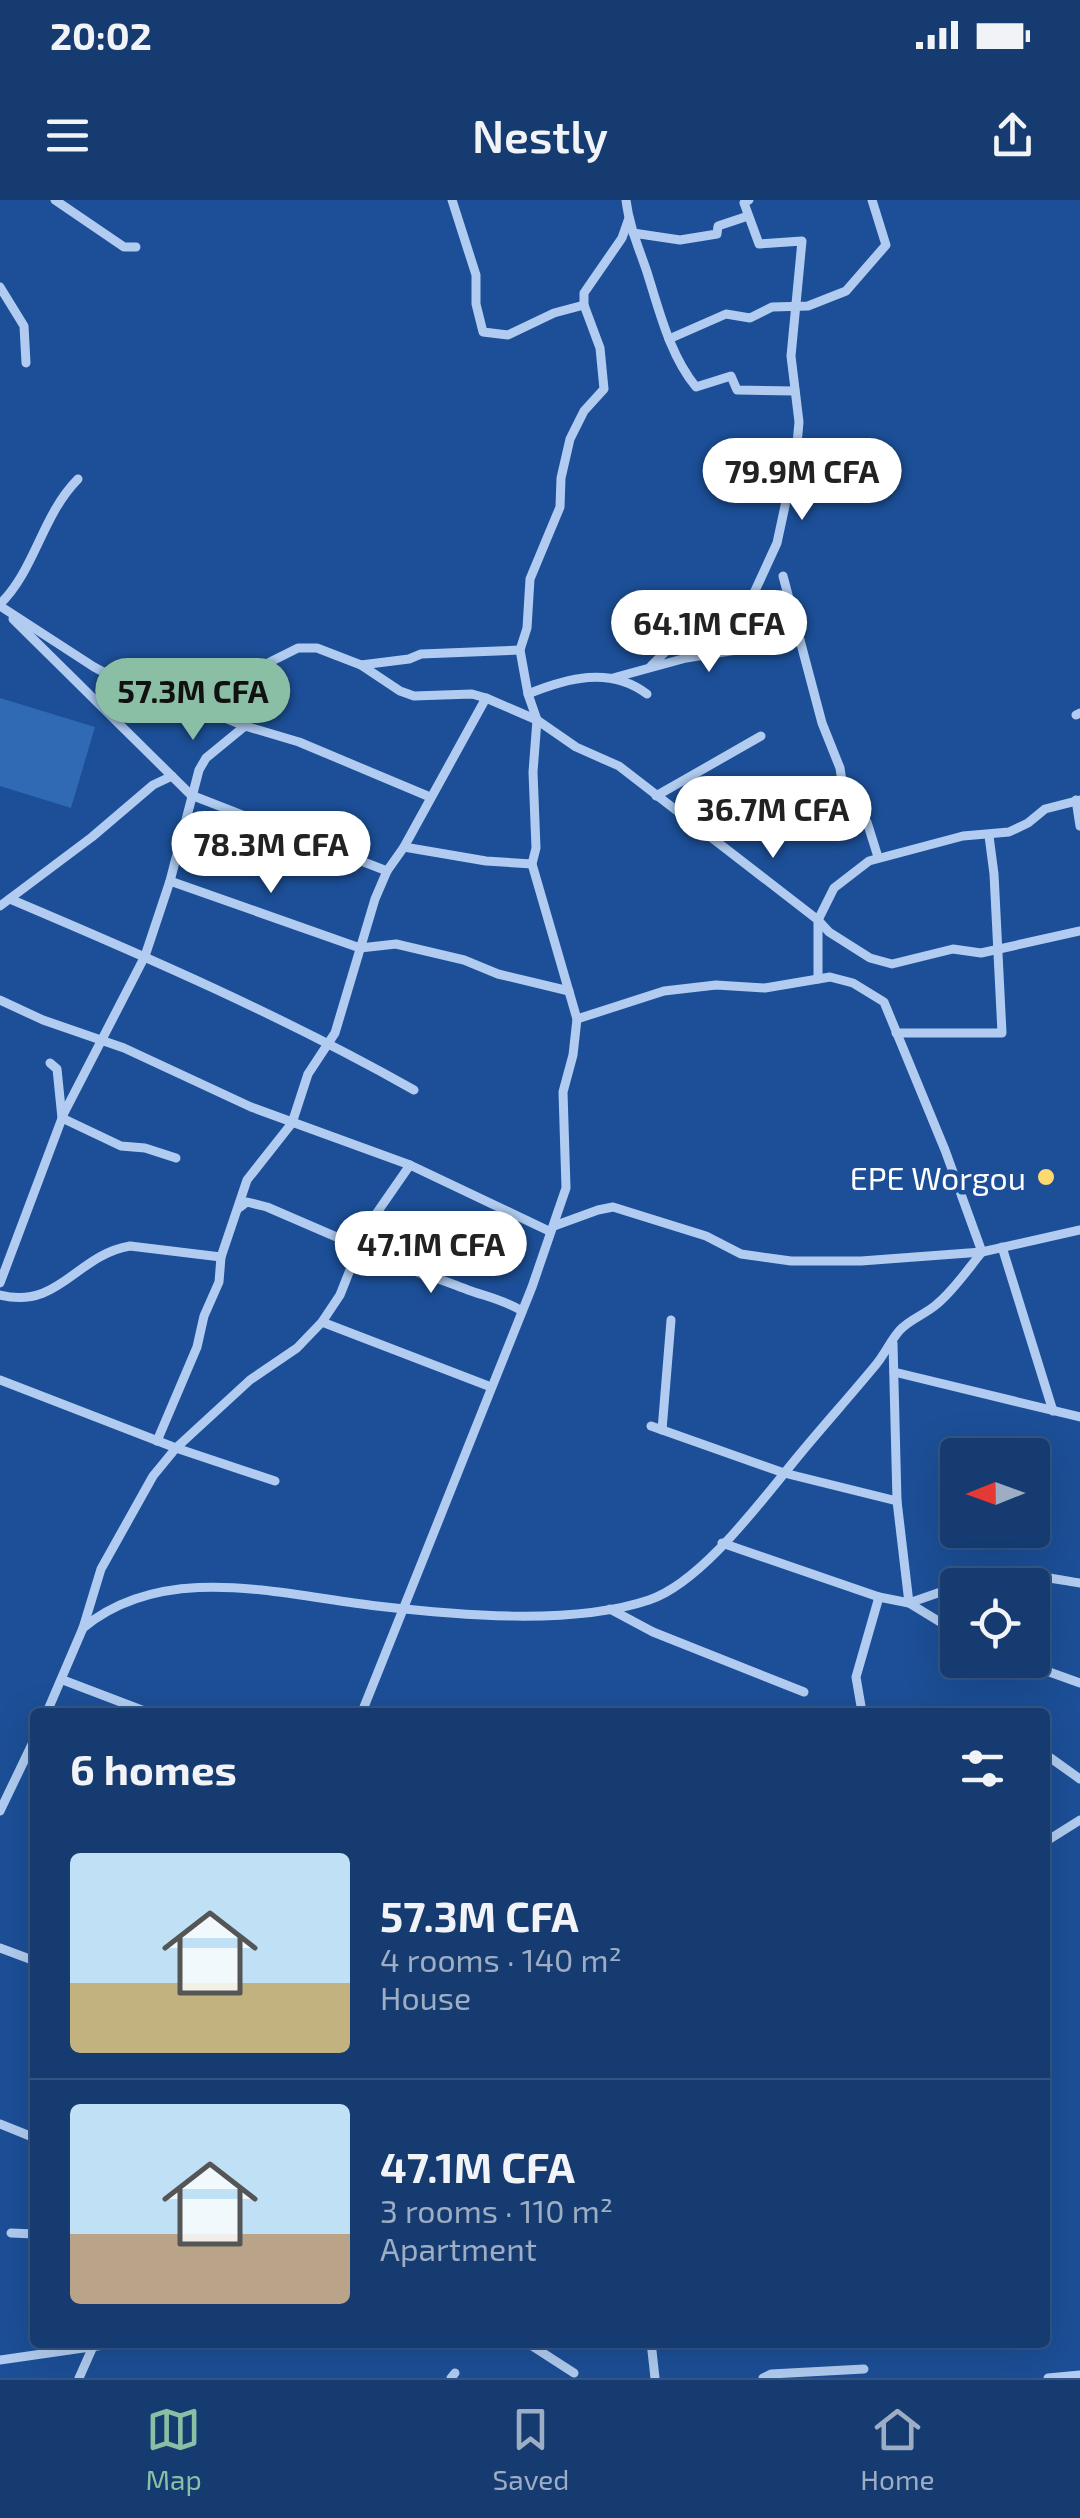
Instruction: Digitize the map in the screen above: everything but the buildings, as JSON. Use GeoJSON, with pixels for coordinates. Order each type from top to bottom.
{"type":"FeatureCollection","features":[{"type":"Feature","properties":{"kind":"street"},"geometry":{"type":"LineString","coordinates":[[55,200],[124,247],[136,247]]}},
{"type":"Feature","properties":{"kind":"street"},"geometry":{"type":"LineString","coordinates":[[452,200],[476,275],[476,304],[483,332],[508,335],[584,304]]}},
{"type":"Feature","properties":{"kind":"street"},"geometry":{"type":"LineString","coordinates":[[626,200],[632,234],[670,338],[696,387],[731,376],[737,390],[795,391]]}},
{"type":"Feature","properties":{"kind":"street"},"geometry":{"type":"LineString","coordinates":[[651,666],[691,626],[754,593],[781,532],[799,422],[790,356],[802,241],[759,244],[744,203],[749,200]]}},
{"type":"Feature","properties":{"kind":"street"},"geometry":{"type":"LineString","coordinates":[[670,338],[726,314],[750,318],[772,307],[808,306],[846,291],[886,245],[872,200]]}},
{"type":"Feature","properties":{"kind":"street"},"geometry":{"type":"LineString","coordinates":[[632,234],[680,240],[717,234],[718,226],[748,216]]}},
{"type":"Feature","properties":{"kind":"street"},"geometry":{"type":"LineString","coordinates":[[367,1708],[402,1606],[522,1311],[550,1229],[560,1214],[566,1188],[563,1092],[573,1056],[577,1019],[532,864],[536,848],[533,772],[537,720],[520,650],[527,628],[530,580],[560,507],[561,478],[570,439],[584,411],[604,389],[600,348],[584,304],[584,293],[622,238],[628,218]]}},
{"type":"Feature","properties":{"kind":"street"},"geometry":{"type":"LineString","coordinates":[[0,287],[24,326],[26,364]]}},
{"type":"Feature","properties":{"kind":"street"},"geometry":{"type":"LineString","coordinates":[[0,605],[18,580],[60,497],[78,479]]}},
{"type":"Feature","properties":{"kind":"street"},"geometry":{"type":"LineString","coordinates":[[783,576],[822,723],[840,768],[847,815],[868,822],[878,857]]}},
{"type":"Feature","properties":{"kind":"street"},"geometry":{"type":"LineString","coordinates":[[0,605],[136,690],[164,700],[181,700],[298,648],[317,648],[361,665],[414,696],[472,694],[486,698],[537,720],[576,747],[619,766],[829,932],[870,958],[892,964],[953,948],[981,953],[1080,930]]}},
{"type":"Feature","properties":{"kind":"street"},"geometry":{"type":"LineString","coordinates":[[0,605],[191,795],[387,871]]}},
{"type":"Feature","properties":{"kind":"street"},"geometry":{"type":"LineString","coordinates":[[614,678],[651,666],[800,640]]}},
{"type":"Feature","properties":{"kind":"street"},"geometry":{"type":"LineString","coordinates":[[361,665],[421,654],[520,650]]}},
{"type":"Feature","properties":{"kind":"street"},"geometry":{"type":"LineString","coordinates":[[528,694],[587,676],[614,678],[647,694]]}},
{"type":"Feature","properties":{"kind":"street"},"geometry":{"type":"LineString","coordinates":[[157,1441],[197,1348],[247,1180],[292,1124],[308,1074],[329,1046],[348,996],[387,871],[486,698]]}},
{"type":"Feature","properties":{"kind":"street"},"geometry":{"type":"LineString","coordinates":[[181,700],[245,726],[299,742],[430,798]]}},
{"type":"Feature","properties":{"kind":"street"},"geometry":{"type":"LineString","coordinates":[[0,1284],[76,1085],[104,1041],[145,956],[170,881],[191,795],[206,758],[245,726]]}},
{"type":"Feature","properties":{"kind":"street"},"geometry":{"type":"LineString","coordinates":[[656,796],[761,736]]}},
{"type":"Feature","properties":{"kind":"street"},"geometry":{"type":"LineString","coordinates":[[0,906],[153,786],[172,776]]}},
{"type":"Feature","properties":{"kind":"street"},"geometry":{"type":"LineString","coordinates":[[818,979],[818,920],[834,888],[878,857],[963,836],[1009,832],[1044,809],[1078,800],[1080,826]]}},
{"type":"Feature","properties":{"kind":"street"},"geometry":{"type":"LineString","coordinates":[[896,1033],[1002,1033],[989,836]]}},
{"type":"Feature","properties":{"kind":"street"},"geometry":{"type":"LineString","coordinates":[[404,847],[486,861],[532,864]]}},
{"type":"Feature","properties":{"kind":"street"},"geometry":{"type":"LineString","coordinates":[[170,881],[360,948],[396,944],[569,991]]}},
{"type":"Feature","properties":{"kind":"street"},"geometry":{"type":"LineString","coordinates":[[10,899],[145,956],[414,1090]]}},
{"type":"Feature","properties":{"kind":"street"},"geometry":{"type":"LineString","coordinates":[[577,1019],[652,993],[716,985],[765,988],[830,977],[853,984],[884,1002],[982,1252]]}},
{"type":"Feature","properties":{"kind":"street"},"geometry":{"type":"LineString","coordinates":[[0,1000],[292,1124],[410,1164],[550,1229],[613,1207],[706,1236],[741,1254],[772,1260],[860,1261],[982,1252],[1077,1228]]}},
{"type":"Feature","properties":{"kind":"street"},"geometry":{"type":"LineString","coordinates":[[50,1063],[57,1070],[62,1118]]}},
{"type":"Feature","properties":{"kind":"street"},"geometry":{"type":"LineString","coordinates":[[62,1118],[120,1146],[145,1148],[176,1158]]}},
{"type":"Feature","properties":{"kind":"street"},"geometry":{"type":"LineString","coordinates":[[49,1708],[116,1538],[153,1476],[176,1448],[250,1380],[297,1348],[322,1322],[340,1295],[358,1246],[410,1164]]}},
{"type":"Feature","properties":{"kind":"street"},"geometry":{"type":"LineString","coordinates":[[239,1208],[247,1202],[268,1206],[422,1274],[502,1299],[522,1311]]}},
{"type":"Feature","properties":{"kind":"street"},"geometry":{"type":"LineString","coordinates":[[0,1295],[36,1298],[92,1259],[130,1246],[221,1257]]}},
{"type":"Feature","properties":{"kind":"street"},"geometry":{"type":"LineString","coordinates":[[1002,1246],[1054,1411]]}},
{"type":"Feature","properties":{"kind":"street"},"geometry":{"type":"LineString","coordinates":[[83,1628],[104,1611],[196,1587],[273,1590],[379,1606],[513,1616],[608,1608],[649,1600],[693,1573],[755,1510],[875,1366],[902,1327],[938,1304],[982,1252]]}},
{"type":"Feature","properties":{"kind":"street"},"geometry":{"type":"LineString","coordinates":[[662,1430],[671,1320]]}},
{"type":"Feature","properties":{"kind":"street"},"geometry":{"type":"LineString","coordinates":[[322,1322],[491,1387]]}},
{"type":"Feature","properties":{"kind":"street"},"geometry":{"type":"LineString","coordinates":[[892,1340],[897,1500],[909,1603]]}},
{"type":"Feature","properties":{"kind":"street"},"geometry":{"type":"LineString","coordinates":[[894,1372],[1080,1416]]}},
{"type":"Feature","properties":{"kind":"street"},"geometry":{"type":"LineString","coordinates":[[0,1380],[176,1448],[275,1481]]}},
{"type":"Feature","properties":{"kind":"street"},"geometry":{"type":"LineString","coordinates":[[651,1426],[784,1474],[897,1500]]}},
{"type":"Feature","properties":{"kind":"street"},"geometry":{"type":"LineString","coordinates":[[722,1543],[880,1597],[909,1603],[940,1622]]}},
{"type":"Feature","properties":{"kind":"street"},"geometry":{"type":"LineString","coordinates":[[1050,1578],[1080,1583]]}},
{"type":"Feature","properties":{"kind":"street"},"geometry":{"type":"LineString","coordinates":[[909,1603],[940,1593]]}},
{"type":"Feature","properties":{"kind":"street"},"geometry":{"type":"LineString","coordinates":[[861,1708],[856,1677],[880,1597]]}},
{"type":"Feature","properties":{"kind":"street"},"geometry":{"type":"LineString","coordinates":[[608,1608],[653,1632],[804,1692]]}},
{"type":"Feature","properties":{"kind":"street"},"geometry":{"type":"LineString","coordinates":[[1050,1672],[1080,1683]]}},
{"type":"Feature","properties":{"kind":"street"},"geometry":{"type":"LineString","coordinates":[[63,1680],[136,1708]]}},
{"type":"Feature","properties":{"kind":"street"},"geometry":{"type":"LineString","coordinates":[[1050,1758],[1080,1779]]}},
{"type":"Feature","properties":{"kind":"street"},"geometry":{"type":"LineString","coordinates":[[0,1812],[30,1760]]}},
{"type":"Feature","properties":{"kind":"street"},"geometry":{"type":"LineString","coordinates":[[1050,1839],[1080,1820]]}},
{"type":"Feature","properties":{"kind":"street"},"geometry":{"type":"LineString","coordinates":[[0,1948],[30,1960]]}},
{"type":"Feature","properties":{"kind":"street"},"geometry":{"type":"LineString","coordinates":[[0,2124],[30,2136]]}},
{"type":"Feature","properties":{"kind":"street"},"geometry":{"type":"LineString","coordinates":[[11,2233],[30,2234]]}},
{"type":"Feature","properties":{"kind":"street"},"geometry":{"type":"LineString","coordinates":[[0,2360],[70,2348]]}},
{"type":"Feature","properties":{"kind":"street"},"geometry":{"type":"LineString","coordinates":[[79,2378],[92,2348]]}},
{"type":"Feature","properties":{"kind":"street"},"geometry":{"type":"LineString","coordinates":[[535,2348],[574,2373]]}},
{"type":"Feature","properties":{"kind":"street"},"geometry":{"type":"LineString","coordinates":[[652,2348],[655,2378]]}},
{"type":"Feature","properties":{"kind":"street"},"geometry":{"type":"LineString","coordinates":[[763,2378],[771,2374],[864,2368]]}},
{"type":"Feature","properties":{"kind":"street"},"geometry":{"type":"LineString","coordinates":[[1048,2378],[1079,2376]]}},
{"type":"Feature","properties":{"kind":"shaded area"},"geometry":{"type":"Polygon","coordinates":[[[0,698],[95,727],[71,808],[0,786],[0,698]]]}},
{"type":"Feature","properties":{"kind":"place","name":"EPE Worgou"},"geometry":{"type":"Point","coordinates":[1046,1177]}}]}
